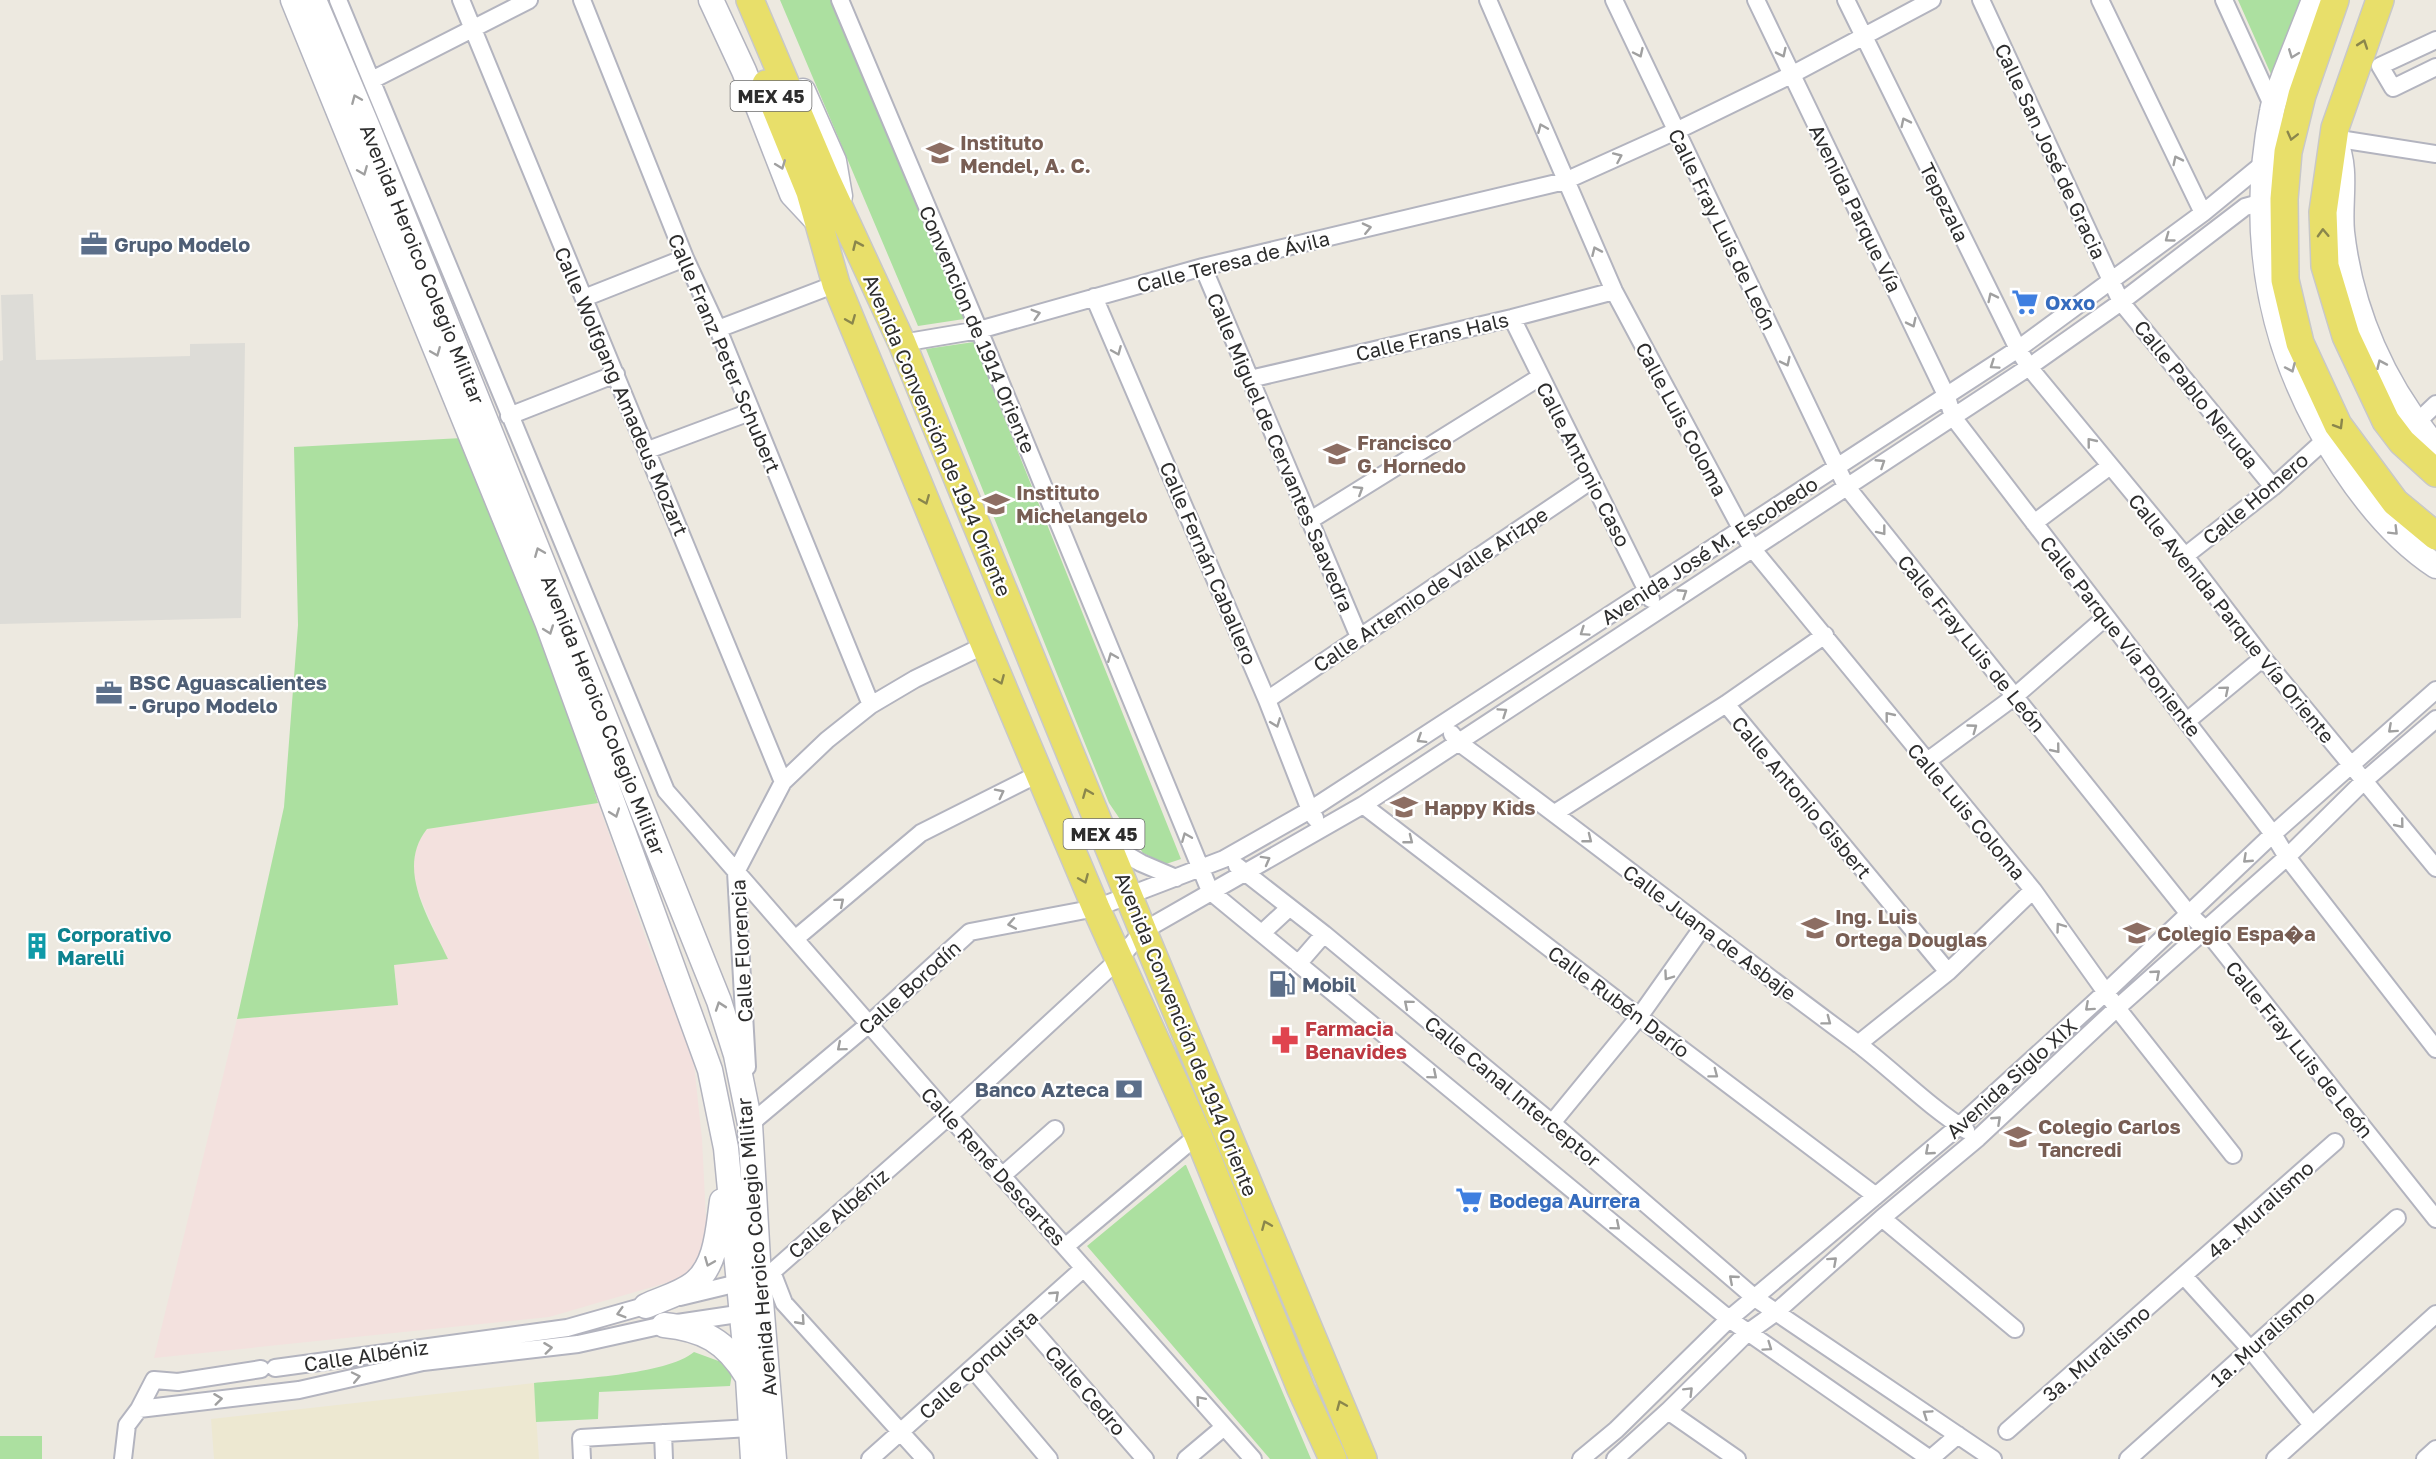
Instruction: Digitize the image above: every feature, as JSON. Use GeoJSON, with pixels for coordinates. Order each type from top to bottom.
{"type":"FeatureCollection","features":[{"type":"Feature","properties":{"kind":"main road","name":"Avenida Convención de 1914 Oriente"},"geometry":{"type":"LineString","coordinates":[[731,0],[819,187],[842,211],[902,343],[1143,931],[1364,1459]]}},
{"type":"Feature","properties":{"kind":"main road","name":"Avenida Convención de 1914 Oriente"},"geometry":{"type":"LineString","coordinates":[[750,0],[819,187],[820,224],[836,284],[1096,908],[1198,1135],[1300,1389],[1334,1459]]}},
{"type":"Feature","properties":{"kind":"main road"},"geometry":{"type":"LineString","coordinates":[[2335,0],[2302,94],[2288,152],[2284,199],[2285,280],[2300,343],[2338,425],[2436,555]]}},
{"type":"Feature","properties":{"kind":"main road"},"geometry":{"type":"LineString","coordinates":[[2380,0],[2368,28],[2333,138],[2323,212],[2325,266],[2346,336],[2386,421],[2436,457]]}},
{"type":"Feature","properties":{"kind":"main road"},"geometry":{"type":"LineString","coordinates":[[2265,264],[2292,312]]}},
{"type":"Feature","properties":{"kind":"main road"},"geometry":{"type":"LineString","coordinates":[[2325,266],[2357,302]]}},
{"type":"Feature","properties":{"kind":"main road"},"geometry":{"type":"LineString","coordinates":[[2280,338],[2292,312]]}},
{"type":"Feature","properties":{"kind":"main road"},"geometry":{"type":"LineString","coordinates":[[2386,421],[2409,433],[2436,473]]}},
{"type":"Feature","properties":{"kind":"main road"},"geometry":{"type":"LineString","coordinates":[[2404,510],[2436,536]]}},
{"type":"Feature","properties":{"kind":"street","name":"Avenida Heroico Colegio Militar"},"geometry":{"type":"LineString","coordinates":[[294,0],[547,622],[667,959],[710,1070],[727,1163],[756,1277]]}},
{"type":"Feature","properties":{"kind":"street","name":"Avenida Heroico Colegio Militar"},"geometry":{"type":"LineString","coordinates":[[314,0],[369,128],[719,1001],[736,1055],[750,1124],[756,1277],[748,1378],[753,1459]]}},
{"type":"Feature","properties":{"kind":"street","name":"Avenida Heroico Colegio Militar"},"geometry":{"type":"LineString","coordinates":[[338,0],[666,791],[736,872]]}},
{"type":"Feature","properties":{"kind":"street","name":"Calle Wolfgang Amadeus Mozart"},"geometry":{"type":"LineString","coordinates":[[461,0],[783,782]]}},
{"type":"Feature","properties":{"kind":"street"},"geometry":{"type":"LineString","coordinates":[[372,80],[529,0]]}},
{"type":"Feature","properties":{"kind":"street","name":"Calle Franz Peter Schubert"},"geometry":{"type":"LineString","coordinates":[[582,0],[684,258],[718,329],[750,412],[872,705]]}},
{"type":"Feature","properties":{"kind":"street","name":"Avenida Convención de 1914 Oriente"},"geometry":{"type":"LineString","coordinates":[[711,0],[744,71],[792,194],[820,224]]}},
{"type":"Feature","properties":{"kind":"street","name":"Avenida Convención de 1914 Oriente"},"geometry":{"type":"LineString","coordinates":[[763,0],[834,161],[842,211]]}},
{"type":"Feature","properties":{"kind":"street","name":"Convencion de 1914 Oriente"},"geometry":{"type":"LineString","coordinates":[[840,0],[980,330],[1210,891]]}},
{"type":"Feature","properties":{"kind":"street","name":"Calle Luis Coloma"},"geometry":{"type":"LineString","coordinates":[[1488,0],[1614,291],[1751,548],[2033,890],[2117,1008],[2233,1155]]}},
{"type":"Feature","properties":{"kind":"street","name":"Calle Fray Luis de León"},"geometry":{"type":"LineString","coordinates":[[1614,0],[1846,486],[2189,914],[2206,930],[2436,1219]]}},
{"type":"Feature","properties":{"kind":"street","name":"Avenida Parque Vía"},"geometry":{"type":"LineString","coordinates":[[1756,0],[1947,397],[1953,417]]}},
{"type":"Feature","properties":{"kind":"street"},"geometry":{"type":"LineString","coordinates":[[1846,0],[1863,36]]}},
{"type":"Feature","properties":{"kind":"street","name":"Calle Teresa de Ávila"},"geometry":{"type":"LineString","coordinates":[[902,343],[980,330],[1203,267],[1565,181],[1676,131],[1793,74],[1932,0]]}},
{"type":"Feature","properties":{"kind":"street","name":"Calle San José de Gracia"},"geometry":{"type":"LineString","coordinates":[[1981,0],[2121,302]]}},
{"type":"Feature","properties":{"kind":"street"},"geometry":{"type":"LineString","coordinates":[[2100,0],[2203,213]]}},
{"type":"Feature","properties":{"kind":"street"},"geometry":{"type":"LineString","coordinates":[[2224,0],[2273,107]]}},
{"type":"Feature","properties":{"kind":"street"},"geometry":{"type":"LineString","coordinates":[[2314,0],[2273,107],[2264,163],[2265,264],[2269,294],[2287,362],[2325,440],[2361,494],[2391,529],[2421,556],[2436,566]]}},
{"type":"Feature","properties":{"kind":"street","name":"Tepezala"},"geometry":{"type":"LineString","coordinates":[[1863,36],[2029,367]]}},
{"type":"Feature","properties":{"kind":"street"},"geometry":{"type":"LineString","coordinates":[[2436,40],[2380,66],[2393,88],[2436,67]]}},
{"type":"Feature","properties":{"kind":"street"},"geometry":{"type":"LineString","coordinates":[[2333,138],[2436,154]]}},
{"type":"Feature","properties":{"kind":"street"},"geometry":{"type":"LineString","coordinates":[[2333,138],[2340,152],[2343,176],[2344,247],[2357,302],[2409,433],[2436,447]]}},
{"type":"Feature","properties":{"kind":"street","name":"Avenida José M. Escobedo"},"geometry":{"type":"LineString","coordinates":[[1129,894],[1200,870],[1224,858],[1310,810],[1444,724],[2018,349],[2203,213],[2264,163]]}},
{"type":"Feature","properties":{"kind":"street","name":"Avenida José M. Escobedo"},"geometry":{"type":"LineString","coordinates":[[1143,931],[1363,805],[1656,610],[2029,367],[2121,302],[2237,213],[2246,207],[2263,202]]}},
{"type":"Feature","properties":{"kind":"street"},"geometry":{"type":"LineString","coordinates":[[584,298],[684,258]]}},
{"type":"Feature","properties":{"kind":"street","name":"Calle Miguel de Cervantes Saavedra"},"geometry":{"type":"LineString","coordinates":[[1203,267],[1359,637]]}},
{"type":"Feature","properties":{"kind":"street"},"geometry":{"type":"LineString","coordinates":[[718,329],[836,284]]}},
{"type":"Feature","properties":{"kind":"street","name":"Calle Frans Hals"},"geometry":{"type":"LineString","coordinates":[[1250,379],[1512,318],[1614,291]]}},
{"type":"Feature","properties":{"kind":"street","name":"Calle Fernán Caballero"},"geometry":{"type":"LineString","coordinates":[[1094,297],[1267,699],[1310,810],[1323,828]]}},
{"type":"Feature","properties":{"kind":"street","name":"Calle Pablo Neruda"},"geometry":{"type":"LineString","coordinates":[[2121,302],[2273,487]]}},
{"type":"Feature","properties":{"kind":"street","name":"Calle Antonio Caso"},"geometry":{"type":"LineString","coordinates":[[1512,318],[1656,610]]}},
{"type":"Feature","properties":{"kind":"street","name":"Calle Avenida Parque Vía Oriente"},"geometry":{"type":"LineString","coordinates":[[2029,367],[2185,556],[2263,658],[2436,868]]}},
{"type":"Feature","properties":{"kind":"street"},"geometry":{"type":"LineString","coordinates":[[509,416],[615,374]]}},
{"type":"Feature","properties":{"kind":"street"},"geometry":{"type":"LineString","coordinates":[[1309,521],[1540,377]]}},
{"type":"Feature","properties":{"kind":"street"},"geometry":{"type":"LineString","coordinates":[[2409,433],[2436,404]]}},
{"type":"Feature","properties":{"kind":"street"},"geometry":{"type":"LineString","coordinates":[[648,450],[750,412]]}},
{"type":"Feature","properties":{"kind":"street","name":"Calle Parque Vía Poniente"},"geometry":{"type":"LineString","coordinates":[[1953,417],[2273,834],[2287,857],[2436,1049]]}},
{"type":"Feature","properties":{"kind":"street","name":"Calle Homero"},"geometry":{"type":"LineString","coordinates":[[2185,556],[2273,487],[2325,440]]}},
{"type":"Feature","properties":{"kind":"street"},"geometry":{"type":"LineString","coordinates":[[2034,524],[2110,466]]}},
{"type":"Feature","properties":{"kind":"street","name":"Calle Artemio de Valle Arizpe"},"geometry":{"type":"LineString","coordinates":[[1267,699],[1592,480]]}},
{"type":"Feature","properties":{"kind":"street"},"geometry":{"type":"LineString","coordinates":[[1926,762],[2014,697],[2106,616]]}},
{"type":"Feature","properties":{"kind":"street"},"geometry":{"type":"LineString","coordinates":[[1555,813],[1726,704],[1825,635]]}},
{"type":"Feature","properties":{"kind":"street","name":"Calle Florencia"},"geometry":{"type":"LineString","coordinates":[[750,1124],[736,872],[783,782],[827,740],[872,705],[915,679],[985,645]]}},
{"type":"Feature","properties":{"kind":"street"},"geometry":{"type":"LineString","coordinates":[[2187,722],[2263,658]]}},
{"type":"Feature","properties":{"kind":"street","name":"Avenida Siglo XIX"},"geometry":{"type":"LineString","coordinates":[[1581,1459],[1616,1430],[1729,1319],[1959,1126],[2107,991],[2273,834],[2436,690]]}},
{"type":"Feature","properties":{"kind":"street","name":"Calle Antonio Gisbert"},"geometry":{"type":"LineString","coordinates":[[1726,704],[1948,972]]}},
{"type":"Feature","properties":{"kind":"street","name":"Avenida Siglo XIX"},"geometry":{"type":"LineString","coordinates":[[1615,1459],[1668,1411],[1747,1333],[1775,1313],[1882,1218],[1978,1138],[2117,1008],[2287,857],[2365,780],[2436,718]]}},
{"type":"Feature","properties":{"kind":"street","name":"Calle Juana de Asbaje"},"geometry":{"type":"LineString","coordinates":[[1444,724],[1458,742],[1555,813],[1702,928],[1858,1044],[1959,1126],[1978,1138]]}},
{"type":"Feature","properties":{"kind":"street"},"geometry":{"type":"LineString","coordinates":[[795,939],[921,833],[1040,773]]}},
{"type":"Feature","properties":{"kind":"street","name":"Calle Rubén Darío"},"geometry":{"type":"LineString","coordinates":[[1363,805],[1876,1196]]}},
{"type":"Feature","properties":{"kind":"street"},"geometry":{"type":"LineString","coordinates":[[1108,844],[1141,863],[1176,878]]}},
{"type":"Feature","properties":{"kind":"street","name":"Calle Canal Interceptor"},"geometry":{"type":"LineString","coordinates":[[1224,858],[1324,934],[1552,1123],[1755,1299],[1993,1459]]}},
{"type":"Feature","properties":{"kind":"street","name":"Calle René Descartes"},"geometry":{"type":"LineString","coordinates":[[736,872],[1254,1459]]}},
{"type":"Feature","properties":{"kind":"street"},"geometry":{"type":"LineString","coordinates":[[1858,1044],[1948,972],[2033,890]]}},
{"type":"Feature","properties":{"kind":"street","name":"Calle Canal Interceptor"},"geometry":{"type":"LineString","coordinates":[[1210,891],[1729,1319],[1930,1459]]}},
{"type":"Feature","properties":{"kind":"street","name":"Calle Borodín"},"geometry":{"type":"LineString","coordinates":[[750,1124],[869,1024],[970,932],[1096,908],[1129,894]]}},
{"type":"Feature","properties":{"kind":"street"},"geometry":{"type":"LineString","coordinates":[[1262,933],[1289,908]]}},
{"type":"Feature","properties":{"kind":"street"},"geometry":{"type":"LineString","coordinates":[[1552,1123],[1639,1017],[1702,928]]}},
{"type":"Feature","properties":{"kind":"street","name":"Calle Albéniz"},"geometry":{"type":"LineString","coordinates":[[139,1409],[154,1380],[169,1382],[567,1328],[756,1277],[949,1116],[1119,959],[1143,931]]}},
{"type":"Feature","properties":{"kind":"street"},"geometry":{"type":"LineString","coordinates":[[1298,964],[1324,934]]}},
{"type":"Feature","properties":{"kind":"street"},"geometry":{"type":"LineString","coordinates":[[1003,1175],[1055,1129]]}},
{"type":"Feature","properties":{"kind":"street"},"geometry":{"type":"LineString","coordinates":[[1066,1246],[1198,1135]]}},
{"type":"Feature","properties":{"kind":"street","name":"4a. Muralismo"},"geometry":{"type":"LineString","coordinates":[[2184,1276],[2336,1142]]}},
{"type":"Feature","properties":{"kind":"street"},"geometry":{"type":"LineString","coordinates":[[646,1305],[682,1291],[694,1283],[705,1271],[718,1227],[727,1163]]}},
{"type":"Feature","properties":{"kind":"street"},"geometry":{"type":"LineString","coordinates":[[1882,1218],[2015,1329]]}},
{"type":"Feature","properties":{"kind":"street","name":"1a. Muralismo"},"geometry":{"type":"LineString","coordinates":[[2128,1459],[2397,1218]]}},
{"type":"Feature","properties":{"kind":"street","name":"Calle Conquista"},"geometry":{"type":"LineString","coordinates":[[870,1459],[902,1433],[1084,1268]]}},
{"type":"Feature","properties":{"kind":"street"},"geometry":{"type":"LineString","coordinates":[[2184,1276],[2250,1349],[2312,1425]]}},
{"type":"Feature","properties":{"kind":"street","name":"3a. Muralismo"},"geometry":{"type":"LineString","coordinates":[[2007,1431],[2184,1276]]}},
{"type":"Feature","properties":{"kind":"street"},"geometry":{"type":"LineString","coordinates":[[756,1277],[784,1303],[925,1459]]}},
{"type":"Feature","properties":{"kind":"street","name":"Avenida Heroico Colegio Militar"},"geometry":{"type":"LineString","coordinates":[[752,1312],[774,1459]]}},
{"type":"Feature","properties":{"kind":"street","name":"Calle Albéniz"},"geometry":{"type":"LineString","coordinates":[[139,1409],[299,1390],[423,1362],[578,1344],[664,1325],[752,1312]]}},
{"type":"Feature","properties":{"kind":"street"},"geometry":{"type":"LineString","coordinates":[[2275,1459],[2436,1314]]}},
{"type":"Feature","properties":{"kind":"street","name":"Calle Cedro"},"geometry":{"type":"LineString","coordinates":[[1026,1322],[1145,1459]]}},
{"type":"Feature","properties":{"kind":"street"},"geometry":{"type":"LineString","coordinates":[[664,1325],[703,1333],[721,1344],[737,1360],[748,1378]]}},
{"type":"Feature","properties":{"kind":"street"},"geometry":{"type":"LineString","coordinates":[[295,1365],[299,1390]]}},
{"type":"Feature","properties":{"kind":"street"},"geometry":{"type":"LineString","coordinates":[[973,1369],[1049,1459]]}},
{"type":"Feature","properties":{"kind":"street"},"geometry":{"type":"LineString","coordinates":[[189,1379],[193,1402]]}},
{"type":"Feature","properties":{"kind":"street"},"geometry":{"type":"LineString","coordinates":[[123,1459],[127,1425],[139,1409]]}},
{"type":"Feature","properties":{"kind":"street"},"geometry":{"type":"LineString","coordinates":[[1668,1411],[1737,1459]]}},
{"type":"Feature","properties":{"kind":"street"},"geometry":{"type":"LineString","coordinates":[[1186,1459],[1224,1427]]}},
{"type":"Feature","properties":{"kind":"street"},"geometry":{"type":"LineString","coordinates":[[582,1459],[580,1438],[750,1428]]}},
{"type":"Feature","properties":{"kind":"street"},"geometry":{"type":"LineString","coordinates":[[663,1433],[664,1459]]}},
{"type":"Feature","properties":{"kind":"street"},"geometry":{"type":"LineString","coordinates":[[1930,1459],[1958,1435]]}},
{"type":"Feature","properties":{"kind":"street"},"geometry":{"type":"LineString","coordinates":[[2425,1459],[2436,1449]]}},
{"type":"Feature","properties":{"kind":"shaded area"},"geometry":{"type":"Polygon","coordinates":[[[33,294],[36,360],[190,356],[190,344],[245,343],[241,618],[0,624],[0,361],[3,360],[1,295],[33,294]]]}},
{"type":"Feature","properties":{"kind":"shaded area"},"geometry":{"type":"Polygon","coordinates":[[[598,803],[651,953],[680,1019],[694,1064],[702,1139],[707,1239],[690,1276],[549,1317],[154,1358],[237,1019],[398,1005],[394,965],[447,959],[415,885],[413,870],[415,852],[418,841],[427,829],[598,803]]]}},
{"type":"Feature","properties":{"kind":"shaded area"},"geometry":{"type":"Polygon","coordinates":[[[534,1383],[539,1459],[214,1459],[211,1419],[534,1383]]]}},
{"type":"Feature","properties":{"kind":"green space"},"geometry":{"type":"Polygon","coordinates":[[[780,0],[831,0],[964,319],[918,326],[780,0]]]}},
{"type":"Feature","properties":{"kind":"green space"},"geometry":{"type":"Polygon","coordinates":[[[2238,0],[2301,0],[2274,81],[2238,0]]]}},
{"type":"Feature","properties":{"kind":"green space"},"geometry":{"type":"Polygon","coordinates":[[[974,342],[1181,859],[1166,864],[1143,853],[1109,803],[926,349],[974,342]]]}},
{"type":"Feature","properties":{"kind":"green space"},"geometry":{"type":"Polygon","coordinates":[[[462,438],[554,662],[598,803],[427,829],[418,844],[414,861],[415,877],[425,911],[448,959],[394,965],[398,1005],[237,1019],[284,807],[298,625],[294,447],[462,438]]]}},
{"type":"Feature","properties":{"kind":"green space"},"geometry":{"type":"Polygon","coordinates":[[[1185,1165],[1311,1459],[1270,1459],[1087,1246],[1185,1165]]]}},
{"type":"Feature","properties":{"kind":"green space"},"geometry":{"type":"Polygon","coordinates":[[[694,1352],[724,1363],[732,1374],[730,1386],[599,1392],[598,1419],[536,1422],[534,1383],[642,1371],[681,1360],[694,1352]]]}},
{"type":"Feature","properties":{"kind":"green space"},"geometry":{"type":"Polygon","coordinates":[[[0,1436],[42,1436],[42,1459],[0,1459],[0,1436]]]}},
{"type":"Feature","properties":{"kind":"place","name":"Instituto Mendel, A. C."},"geometry":{"type":"Point","coordinates":[940,153]}},
{"type":"Feature","properties":{"kind":"place","name":"Grupo Modelo"},"geometry":{"type":"Point","coordinates":[94,244]}},
{"type":"Feature","properties":{"kind":"place","name":"Oxxo"},"geometry":{"type":"Point","coordinates":[2025,302]}},
{"type":"Feature","properties":{"kind":"place","name":"Francisco G. Hornedo"},"geometry":{"type":"Point","coordinates":[1337,454]}},
{"type":"Feature","properties":{"kind":"place","name":"Instituto Michelangelo"},"geometry":{"type":"Point","coordinates":[996,504]}},
{"type":"Feature","properties":{"kind":"place","name":"BSC Aguascalientes - Grupo Modelo"},"geometry":{"type":"Point","coordinates":[109,693]}},
{"type":"Feature","properties":{"kind":"place","name":"Happy Kids"},"geometry":{"type":"Point","coordinates":[1404,807]}},
{"type":"Feature","properties":{"kind":"place","name":"Ing. Luis Ortega Douglas"},"geometry":{"type":"Point","coordinates":[1815,928]}},
{"type":"Feature","properties":{"kind":"place","name":"Colegio Espa�a"},"geometry":{"type":"Point","coordinates":[2137,933]}},
{"type":"Feature","properties":{"kind":"place","name":"Corporativo Marelli"},"geometry":{"type":"Point","coordinates":[37,946]}},
{"type":"Feature","properties":{"kind":"place","name":"Mobil"},"geometry":{"type":"Point","coordinates":[1282,984]}},
{"type":"Feature","properties":{"kind":"place","name":"Farmacia Benavides"},"geometry":{"type":"Point","coordinates":[1285,1040]}},
{"type":"Feature","properties":{"kind":"place","name":"Banco Azteca"},"geometry":{"type":"Point","coordinates":[1129,1089]}},
{"type":"Feature","properties":{"kind":"place","name":"Colegio Carlos Tancredi"},"geometry":{"type":"Point","coordinates":[2018,1137]}},
{"type":"Feature","properties":{"kind":"place","name":"Bodega Aurrera"},"geometry":{"type":"Point","coordinates":[1469,1200]}}]}
